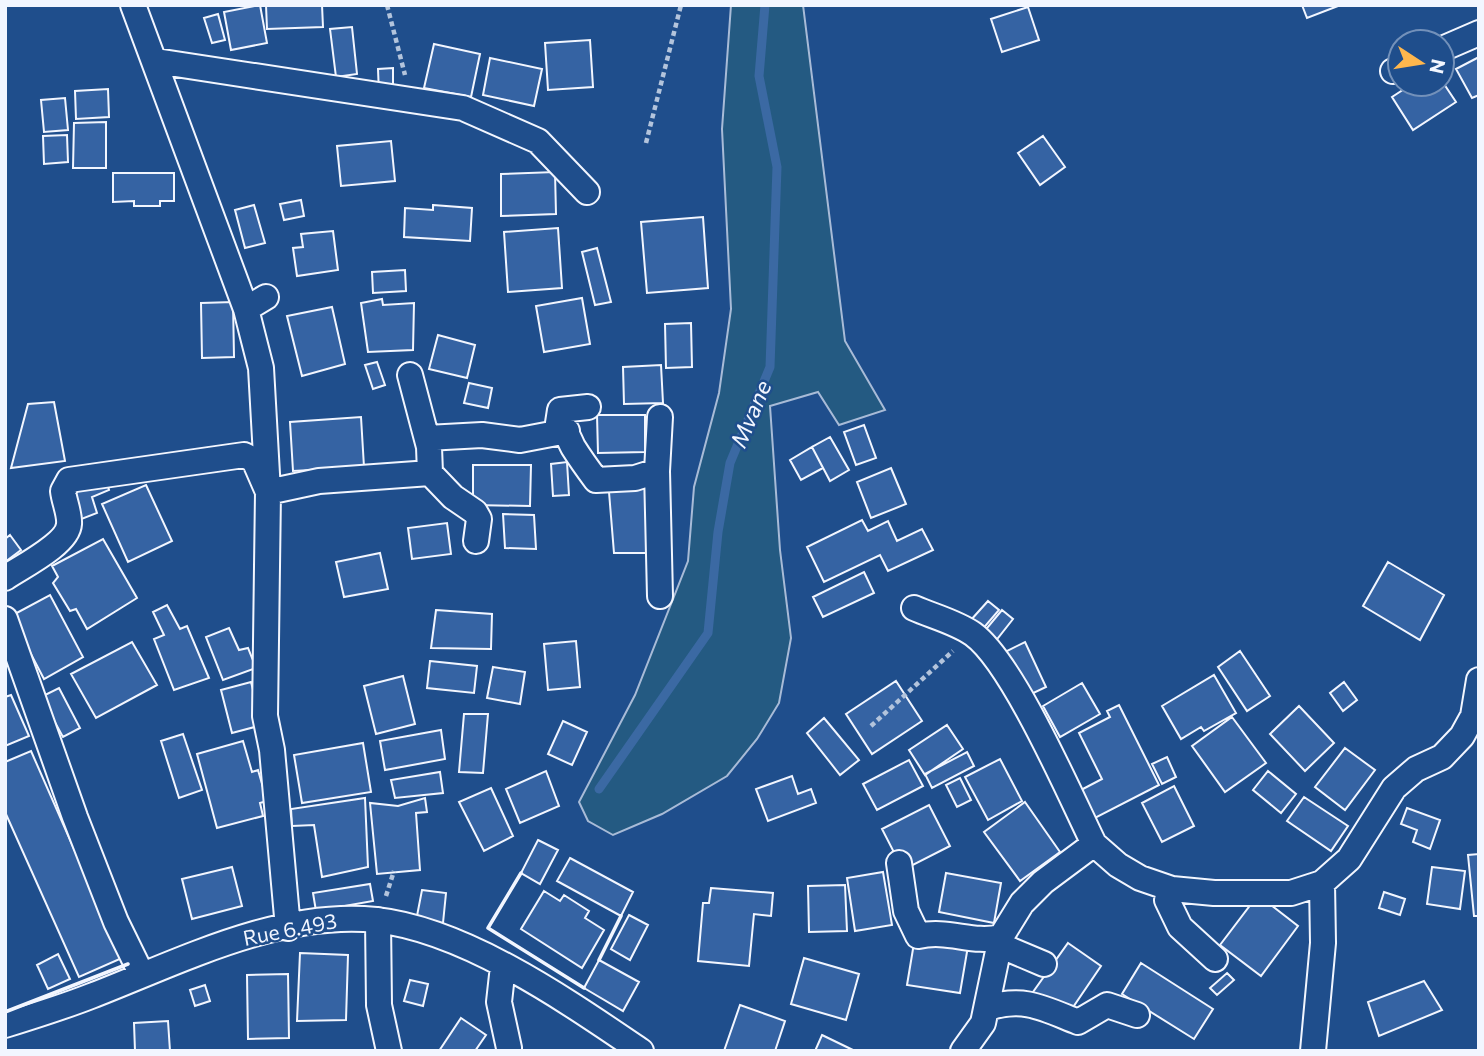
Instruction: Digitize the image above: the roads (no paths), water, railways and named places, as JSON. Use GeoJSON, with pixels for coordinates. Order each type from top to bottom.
{"type":"FeatureCollection","features":[{"type":"Feature","properties":{"kind":"street"},"geometry":{"type":"LineString","coordinates":[[133,5],[256,303],[268,492],[265,716],[275,775],[289,928]]}},
{"type":"Feature","properties":{"kind":"street"},"geometry":{"type":"LineString","coordinates":[[1456,44],[1479,33]]}},
{"type":"Feature","properties":{"kind":"street"},"geometry":{"type":"LineString","coordinates":[[156,61],[463,108],[538,141],[587,192]]}},
{"type":"Feature","properties":{"kind":"street"},"geometry":{"type":"LineString","coordinates":[[410,375],[427,438],[430,473],[479,519],[476,541]]}},
{"type":"Feature","properties":{"kind":"street"},"geometry":{"type":"LineString","coordinates":[[588,407],[560,411],[558,423],[567,431],[574,450],[581,454],[596,480],[635,478],[657,471]]}},
{"type":"Feature","properties":{"kind":"street"},"geometry":{"type":"LineString","coordinates":[[660,416],[657,471],[660,597]]}},
{"type":"Feature","properties":{"kind":"street"},"geometry":{"type":"LineString","coordinates":[[427,438],[482,435],[520,440],[567,431]]}},
{"type":"Feature","properties":{"kind":"street"},"geometry":{"type":"LineString","coordinates":[[5,578],[59,542],[66,532],[69,524],[62,491],[69,480],[249,456],[268,492]]}},
{"type":"Feature","properties":{"kind":"street"},"geometry":{"type":"LineString","coordinates":[[268,492],[319,481],[430,473]]}},
{"type":"Feature","properties":{"kind":"street"},"geometry":{"type":"LineString","coordinates":[[914,608],[972,634],[988,648],[1015,690],[1094,844],[1118,865],[1140,878],[1172,889],[1214,893],[1291,893],[1322,883],[1349,859],[1394,788],[1416,769],[1442,757],[1462,736],[1473,716],[1479,680]]}},
{"type":"Feature","properties":{"kind":"street"},"geometry":{"type":"LineString","coordinates":[[5,619],[75,817],[117,922],[141,973]]}},
{"type":"Feature","properties":{"kind":"street"},"geometry":{"type":"LineString","coordinates":[[963,1051],[983,1023],[1000,941],[1022,902],[1043,882],[1094,844]]}},
{"type":"Feature","properties":{"kind":"street"},"geometry":{"type":"LineString","coordinates":[[899,863],[906,911],[918,936],[939,931],[1000,941],[1044,964]]}},
{"type":"Feature","properties":{"kind":"street"},"geometry":{"type":"LineString","coordinates":[[1312,1051],[1323,943],[1322,883]]}},
{"type":"Feature","properties":{"kind":"street"},"geometry":{"type":"LineString","coordinates":[[1172,889],[1167,900],[1180,926],[1215,959]]}},
{"type":"Feature","properties":{"kind":"street","name":"Rue 6.493"},"geometry":{"type":"LineString","coordinates":[[5,1026],[225,943],[338,919],[377,920],[433,934],[488,955],[641,1051]]}},
{"type":"Feature","properties":{"kind":"street"},"geometry":{"type":"LineString","coordinates":[[377,920],[379,1005],[389,1051]]}},
{"type":"Feature","properties":{"kind":"street"},"geometry":{"type":"LineString","coordinates":[[503,966],[499,1002],[509,1048]]}},
{"type":"Feature","properties":{"kind":"street"},"geometry":{"type":"LineString","coordinates":[[988,1008],[1009,1001],[1023,1003],[1078,1022],[1107,1005],[1137,1015]]}},
{"type":"Feature","properties":{"kind":"waterway","name":"Mvane"},"geometry":{"type":"LineString","coordinates":[[599,789],[708,633],[718,532],[730,463],[770,367],[777,167],[759,76],[765,5]]}}]}
